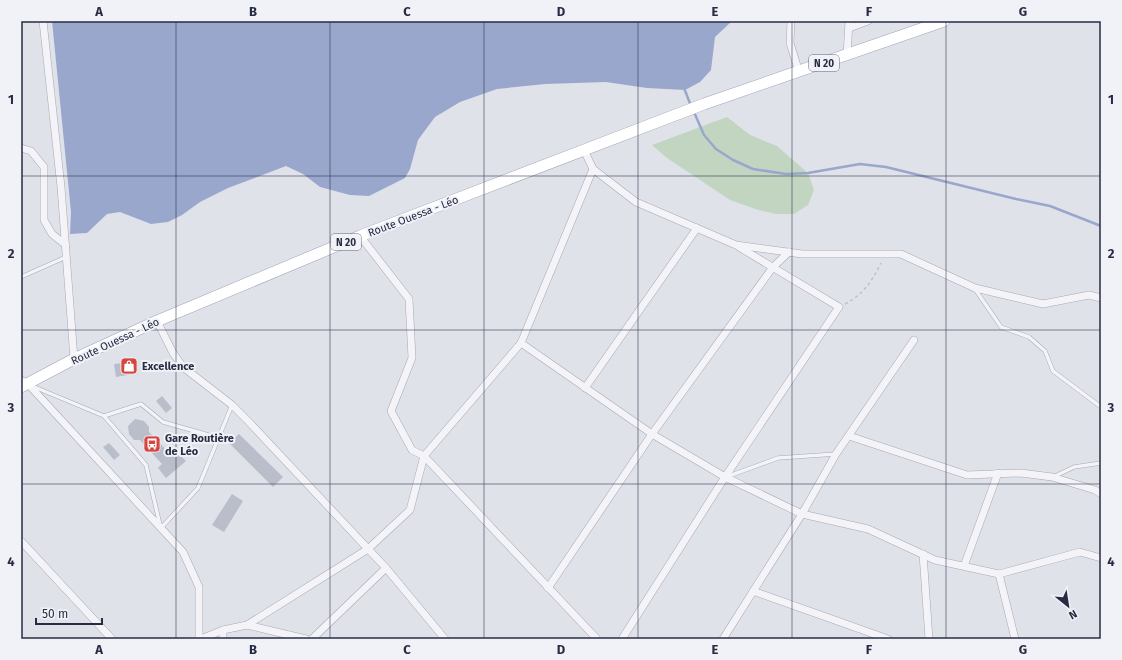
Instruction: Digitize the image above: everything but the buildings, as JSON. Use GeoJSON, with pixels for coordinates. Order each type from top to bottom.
{"type":"FeatureCollection","features":[{"type":"Feature","properties":{"kind":"main road","name":"N 20"},"geometry":{"type":"LineString","coordinates":[[799,72],[944,21]]}},
{"type":"Feature","properties":{"kind":"main road","name":"Route Ouessa - Léo"},"geometry":{"type":"LineString","coordinates":[[23,384],[157,321],[360,236],[704,104],[799,72]]}},
{"type":"Feature","properties":{"kind":"street"},"geometry":{"type":"LineString","coordinates":[[43,21],[66,245],[74,359]]}},
{"type":"Feature","properties":{"kind":"street"},"geometry":{"type":"LineString","coordinates":[[790,21],[790,43],[799,72]]}},
{"type":"Feature","properties":{"kind":"street"},"geometry":{"type":"LineString","coordinates":[[847,56],[849,24],[868,21]]}},
{"type":"Feature","properties":{"kind":"street"},"geometry":{"type":"LineString","coordinates":[[21,148],[30,151],[44,167],[44,220],[52,234],[66,245]]}},
{"type":"Feature","properties":{"kind":"street"},"geometry":{"type":"LineString","coordinates":[[584,150],[593,170],[636,202],[736,245],[839,307],[725,477],[622,639]]}},
{"type":"Feature","properties":{"kind":"street"},"geometry":{"type":"LineString","coordinates":[[23,384],[183,552],[199,587],[200,639],[223,630],[247,625],[368,549],[410,510],[424,456],[521,343],[593,170]]}},
{"type":"Feature","properties":{"kind":"street"},"geometry":{"type":"LineString","coordinates":[[585,388],[697,228]]}},
{"type":"Feature","properties":{"kind":"street"},"geometry":{"type":"LineString","coordinates":[[360,236],[409,299],[412,358],[391,411],[412,450],[424,456],[597,639]]}},
{"type":"Feature","properties":{"kind":"street"},"geometry":{"type":"LineString","coordinates":[[736,245],[802,254],[901,254],[975,288],[1043,304],[1089,295],[1101,298]]}},
{"type":"Feature","properties":{"kind":"street"},"geometry":{"type":"LineString","coordinates":[[548,588],[652,434],[773,267],[789,252]]}},
{"type":"Feature","properties":{"kind":"street"},"geometry":{"type":"LineString","coordinates":[[157,321],[183,367],[232,405],[386,568],[445,639]]}},
{"type":"Feature","properties":{"kind":"street"},"geometry":{"type":"LineString","coordinates":[[723,639],[802,514],[836,454],[914,340]]}},
{"type":"Feature","properties":{"kind":"street"},"geometry":{"type":"LineString","coordinates":[[521,343],[652,434],[725,477],[802,514],[868,529],[935,560],[999,574],[1080,552],[1101,558]]}},
{"type":"Feature","properties":{"kind":"street"},"geometry":{"type":"LineString","coordinates":[[849,436],[967,474],[1021,473],[1052,477],[1095,490],[1101,494]]}},
{"type":"Feature","properties":{"kind":"street"},"geometry":{"type":"LineString","coordinates":[[964,566],[998,474]]}},
{"type":"Feature","properties":{"kind":"street"},"geometry":{"type":"LineString","coordinates":[[21,540],[112,639]]}},
{"type":"Feature","properties":{"kind":"street"},"geometry":{"type":"LineString","coordinates":[[923,554],[929,639]]}},
{"type":"Feature","properties":{"kind":"street"},"geometry":{"type":"LineString","coordinates":[[312,639],[386,568]]}},
{"type":"Feature","properties":{"kind":"street"},"geometry":{"type":"LineString","coordinates":[[999,574],[1016,639]]}},
{"type":"Feature","properties":{"kind":"street"},"geometry":{"type":"LineString","coordinates":[[753,591],[888,639]]}},
{"type":"Feature","properties":{"kind":"street"},"geometry":{"type":"LineString","coordinates":[[247,625],[306,639]]}},
{"type":"Feature","properties":{"kind":"street"},"geometry":{"type":"LineString","coordinates":[[223,630],[223,639]]}},
{"type":"Feature","properties":{"kind":"lane"},"geometry":{"type":"LineString","coordinates":[[21,277],[66,257]]}},
{"type":"Feature","properties":{"kind":"lane"},"geometry":{"type":"LineString","coordinates":[[975,288],[1001,327],[1029,337],[1045,351],[1053,371],[1101,407]]}},
{"type":"Feature","properties":{"kind":"lane"},"geometry":{"type":"LineString","coordinates":[[23,384],[104,416],[146,465],[161,528]]}},
{"type":"Feature","properties":{"kind":"lane"},"geometry":{"type":"LineString","coordinates":[[104,416],[141,404],[163,422],[219,438]]}},
{"type":"Feature","properties":{"kind":"lane"},"geometry":{"type":"LineString","coordinates":[[161,528],[198,488],[232,405]]}},
{"type":"Feature","properties":{"kind":"lane"},"geometry":{"type":"LineString","coordinates":[[725,477],[778,458],[836,454]]}},
{"type":"Feature","properties":{"kind":"lane"},"geometry":{"type":"LineString","coordinates":[[1052,477],[1074,467],[1101,463]]}},
{"type":"Feature","properties":{"kind":"path"},"geometry":{"type":"LineString","coordinates":[[839,307],[856,298],[869,285],[886,254]]}},
{"type":"Feature","properties":{"kind":"green space"},"geometry":{"type":"Polygon","coordinates":[[[727,117],[750,135],[777,146],[808,173],[814,190],[808,205],[794,214],[776,214],[755,209],[730,200],[667,158],[652,145],[727,117]]]}},
{"type":"Feature","properties":{"kind":"water"},"geometry":{"type":"Polygon","coordinates":[[[52,21],[732,21],[715,37],[711,70],[700,82],[685,90],[647,88],[606,82],[545,84],[497,89],[460,102],[435,117],[418,140],[410,169],[405,178],[369,196],[350,195],[320,187],[303,174],[286,166],[228,188],[200,202],[182,215],[168,222],[151,224],[120,212],[107,214],[87,233],[70,234],[71,212],[52,21]]]}},
{"type":"Feature","properties":{"kind":"waterway"},"geometry":{"type":"LineString","coordinates":[[684,88],[691,106]]}},
{"type":"Feature","properties":{"kind":"waterway"},"geometry":{"type":"LineString","coordinates":[[694,112],[704,135],[716,149],[733,160],[753,169],[786,174],[808,173],[860,164],[886,167],[1050,206],[1101,226]]}},
{"type":"Feature","properties":{"kind":"place","name":"Excellence"},"geometry":{"type":"Point","coordinates":[129,366]}},
{"type":"Feature","properties":{"kind":"place","name":"Gare Routière de Léo"},"geometry":{"type":"Point","coordinates":[152,444]}}]}
